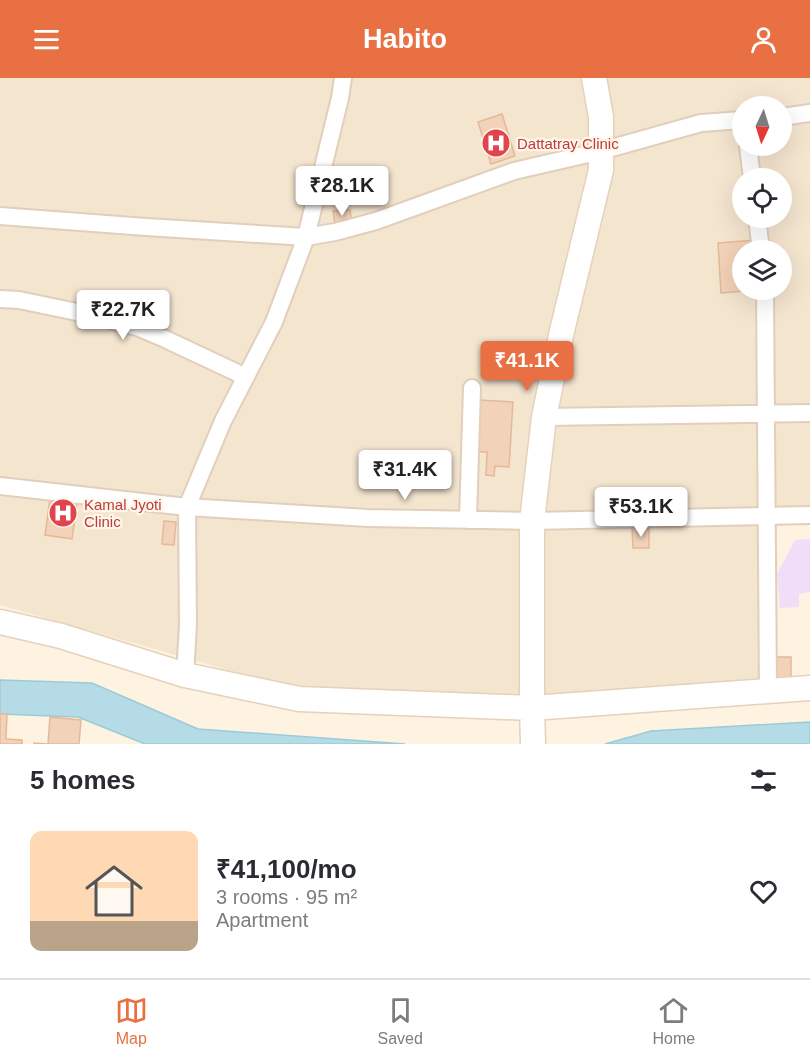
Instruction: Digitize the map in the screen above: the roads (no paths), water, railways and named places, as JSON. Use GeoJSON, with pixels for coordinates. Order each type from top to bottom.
{"type":"FeatureCollection","features":[{"type":"Feature","properties":{"kind":"street"},"geometry":{"type":"LineString","coordinates":[[185,675],[188,625],[187,507],[224,422],[274,322],[306,237],[343,78]]}},
{"type":"Feature","properties":{"kind":"street"},"geometry":{"type":"LineString","coordinates":[[533,743],[532,521],[544,417],[561,335],[601,170],[601,117],[594,78]]}},
{"type":"Feature","properties":{"kind":"street"},"geometry":{"type":"LineString","coordinates":[[792,116],[810,113]]}},
{"type":"Feature","properties":{"kind":"street"},"geometry":{"type":"LineString","coordinates":[[0,216],[306,237],[376,221],[514,171],[601,151],[702,123],[732,121]]}},
{"type":"Feature","properties":{"kind":"street"},"geometry":{"type":"LineString","coordinates":[[0,298],[72,310],[137,327],[246,377]]}},
{"type":"Feature","properties":{"kind":"street"},"geometry":{"type":"LineString","coordinates":[[765,300],[768,691]]}},
{"type":"Feature","properties":{"kind":"street"},"geometry":{"type":"LineString","coordinates":[[468,520],[472,388]]}},
{"type":"Feature","properties":{"kind":"street"},"geometry":{"type":"LineString","coordinates":[[544,417],[810,413]]}},
{"type":"Feature","properties":{"kind":"street"},"geometry":{"type":"LineString","coordinates":[[0,486],[187,507],[368,518],[532,521],[810,515]]}},
{"type":"Feature","properties":{"kind":"street"},"geometry":{"type":"LineString","coordinates":[[0,622],[61,636],[185,675],[299,699],[532,708],[810,688]]}},
{"type":"Feature","properties":{"kind":"water"},"geometry":{"type":"Polygon","coordinates":[[[0,680],[92,683],[198,729],[405,744],[145,744],[78,717],[0,714],[0,680]]]}},
{"type":"Feature","properties":{"kind":"water"},"geometry":{"type":"Polygon","coordinates":[[[810,722],[810,744],[605,744],[651,731],[810,722]]]}},
{"type":"Feature","properties":{"kind":"place","name":"Dattatray Clinic"},"geometry":{"type":"Point","coordinates":[496,143]}},
{"type":"Feature","properties":{"kind":"place","name":"Kamal Jyoti Clinic"},"geometry":{"type":"Point","coordinates":[63,513]}}]}
